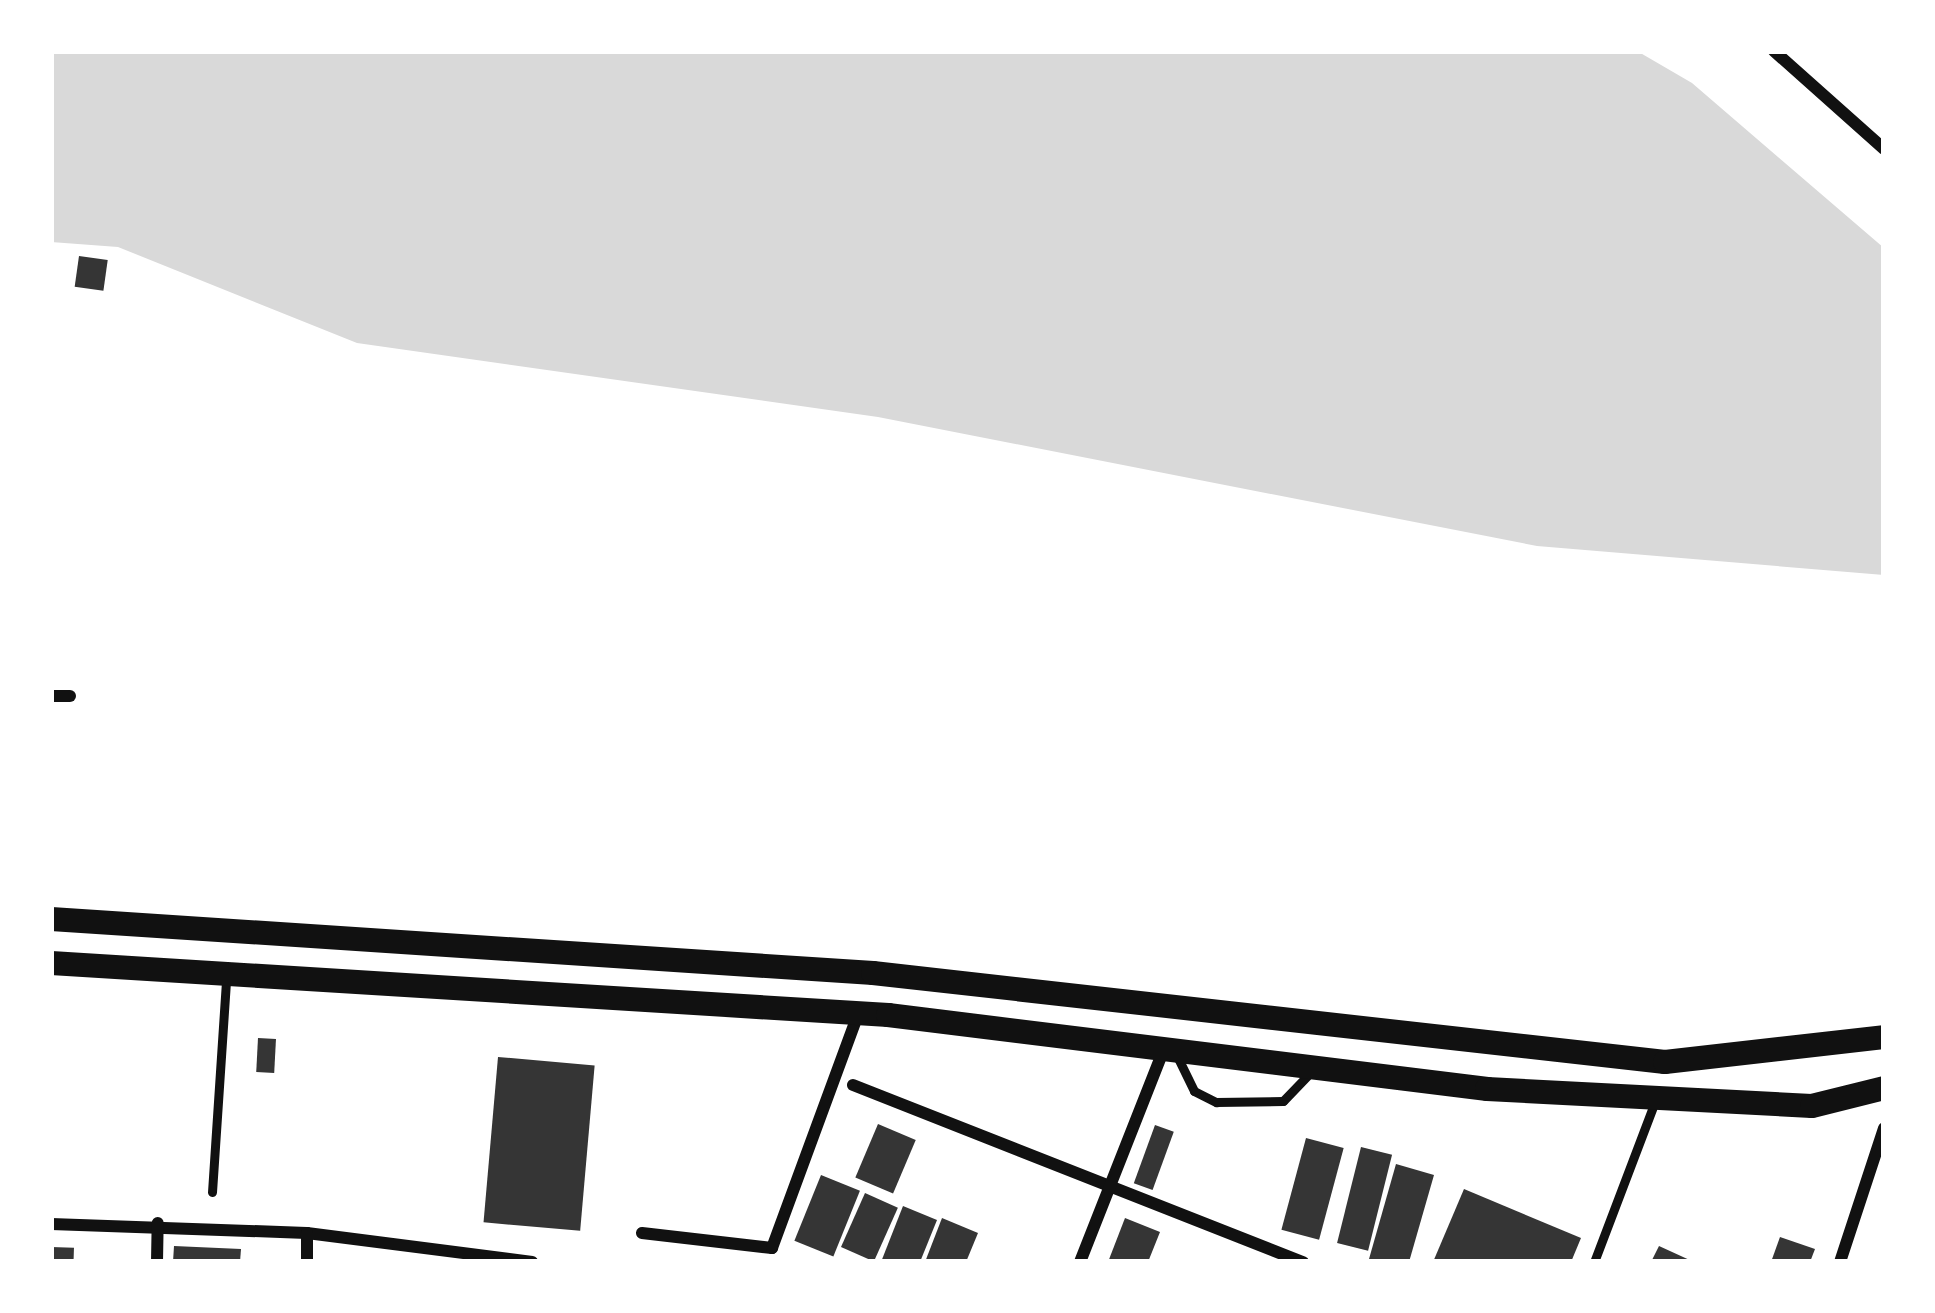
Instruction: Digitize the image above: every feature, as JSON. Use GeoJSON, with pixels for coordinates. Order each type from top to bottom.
{"type":"FeatureCollection","features":[{"type":"Feature","properties":{"kind":"main road"},"geometry":{"type":"LineString","coordinates":[[51,919],[873,974],[1665,1062],[1884,1037]]}},
{"type":"Feature","properties":{"kind":"main road"},"geometry":{"type":"LineString","coordinates":[[51,963],[859,1013],[1314,1068],[1657,1096],[1812,1106],[1884,1088]]}},
{"type":"Feature","properties":{"kind":"street"},"geometry":{"type":"LineString","coordinates":[[1774,51],[1884,149]]}},
{"type":"Feature","properties":{"kind":"street"},"geometry":{"type":"LineString","coordinates":[[51,696],[70,696]]}},
{"type":"Feature","properties":{"kind":"street"},"geometry":{"type":"LineString","coordinates":[[642,1233],[772,1248],[859,1013]]}},
{"type":"Feature","properties":{"kind":"street"},"geometry":{"type":"LineString","coordinates":[[1080,1262],[1108,1186],[1170,1050]]}},
{"type":"Feature","properties":{"kind":"street"},"geometry":{"type":"LineString","coordinates":[[853,1085],[1303,1262]]}},
{"type":"Feature","properties":{"kind":"street"},"geometry":{"type":"LineString","coordinates":[[1840,1262],[1884,1128]]}},
{"type":"Feature","properties":{"kind":"street"},"geometry":{"type":"LineString","coordinates":[[157,1262],[158,1223]]}},
{"type":"Feature","properties":{"kind":"street"},"geometry":{"type":"LineString","coordinates":[[51,1224],[158,1223],[307,1232],[527,1261]]}},
{"type":"Feature","properties":{"kind":"street"},"geometry":{"type":"LineString","coordinates":[[307,1232],[308,1262]]}},
{"type":"Feature","properties":{"kind":"lane"},"geometry":{"type":"LineString","coordinates":[[212,1192],[226,974]]}},
{"type":"Feature","properties":{"kind":"lane"},"geometry":{"type":"LineString","coordinates":[[1170,1050],[1180,1073],[1216,1102],[1283,1101],[1314,1068]]}},
{"type":"Feature","properties":{"kind":"lane"},"geometry":{"type":"LineString","coordinates":[[1594,1262],[1657,1096]]}},
{"type":"Feature","properties":{"kind":"shaded area"},"geometry":{"type":"Polygon","coordinates":[[[51,51],[1637,51],[1692,83],[1884,248],[1884,575],[1537,546],[878,417],[357,343],[118,247],[51,242],[51,51]]]}},
{"type":"Feature","properties":{"kind":"building"},"geometry":{"type":"Polygon","coordinates":[[[79,256],[108,260],[103,291],[75,287],[79,256]]]}},
{"type":"Feature","properties":{"kind":"building"},"geometry":{"type":"Polygon","coordinates":[[[258,1038],[276,1039],[274,1073],[256,1072],[258,1038]]]}},
{"type":"Feature","properties":{"kind":"building"},"geometry":{"type":"Polygon","coordinates":[[[498,1057],[595,1065],[580,1231],[484,1222],[498,1057]]]}},
{"type":"Feature","properties":{"kind":"building"},"geometry":{"type":"Polygon","coordinates":[[[878,1124],[916,1140],[893,1193],[855,1177],[878,1124]]]}},
{"type":"Feature","properties":{"kind":"building"},"geometry":{"type":"Polygon","coordinates":[[[1155,1125],[1174,1132],[1153,1190],[1134,1183],[1155,1125]]]}},
{"type":"Feature","properties":{"kind":"building"},"geometry":{"type":"Polygon","coordinates":[[[1306,1138],[1344,1148],[1319,1240],[1281,1230],[1306,1138]]]}},
{"type":"Feature","properties":{"kind":"building"},"geometry":{"type":"Polygon","coordinates":[[[1361,1147],[1392,1155],[1368,1251],[1337,1243],[1361,1147]]]}},
{"type":"Feature","properties":{"kind":"building"},"geometry":{"type":"Polygon","coordinates":[[[1396,1164],[1434,1175],[1409,1262],[1381,1262],[1369,1259],[1396,1164]]]}},
{"type":"Feature","properties":{"kind":"building"},"geometry":{"type":"Polygon","coordinates":[[[821,1175],[860,1191],[833,1257],[794,1241],[821,1175]]]}},
{"type":"Feature","properties":{"kind":"building"},"geometry":{"type":"Polygon","coordinates":[[[1464,1189],[1581,1238],[1571,1262],[1433,1262],[1464,1189]]]}},
{"type":"Feature","properties":{"kind":"building"},"geometry":{"type":"Polygon","coordinates":[[[865,1193],[898,1208],[874,1262],[841,1247],[865,1193]]]}},
{"type":"Feature","properties":{"kind":"building"},"geometry":{"type":"Polygon","coordinates":[[[903,1206],[937,1220],[920,1262],[881,1262],[903,1206]]]}},
{"type":"Feature","properties":{"kind":"building"},"geometry":{"type":"Polygon","coordinates":[[[942,1218],[978,1233],[966,1262],[925,1262],[942,1218]]]}},
{"type":"Feature","properties":{"kind":"building"},"geometry":{"type":"Polygon","coordinates":[[[1125,1218],[1160,1232],[1148,1262],[1108,1262],[1125,1218]]]}},
{"type":"Feature","properties":{"kind":"building"},"geometry":{"type":"Polygon","coordinates":[[[1780,1237],[1815,1249],[1810,1262],[1771,1262],[1780,1237]]]}},
{"type":"Feature","properties":{"kind":"building"},"geometry":{"type":"Polygon","coordinates":[[[174,1246],[241,1249],[240,1262],[173,1262],[174,1246]]]}},
{"type":"Feature","properties":{"kind":"building"},"geometry":{"type":"Polygon","coordinates":[[[1659,1246],[1694,1262],[1651,1262],[1659,1246]]]}},
{"type":"Feature","properties":{"kind":"building"},"geometry":{"type":"Polygon","coordinates":[[[51,1247],[74,1248],[73,1262],[51,1262],[51,1247]]]}}]}
